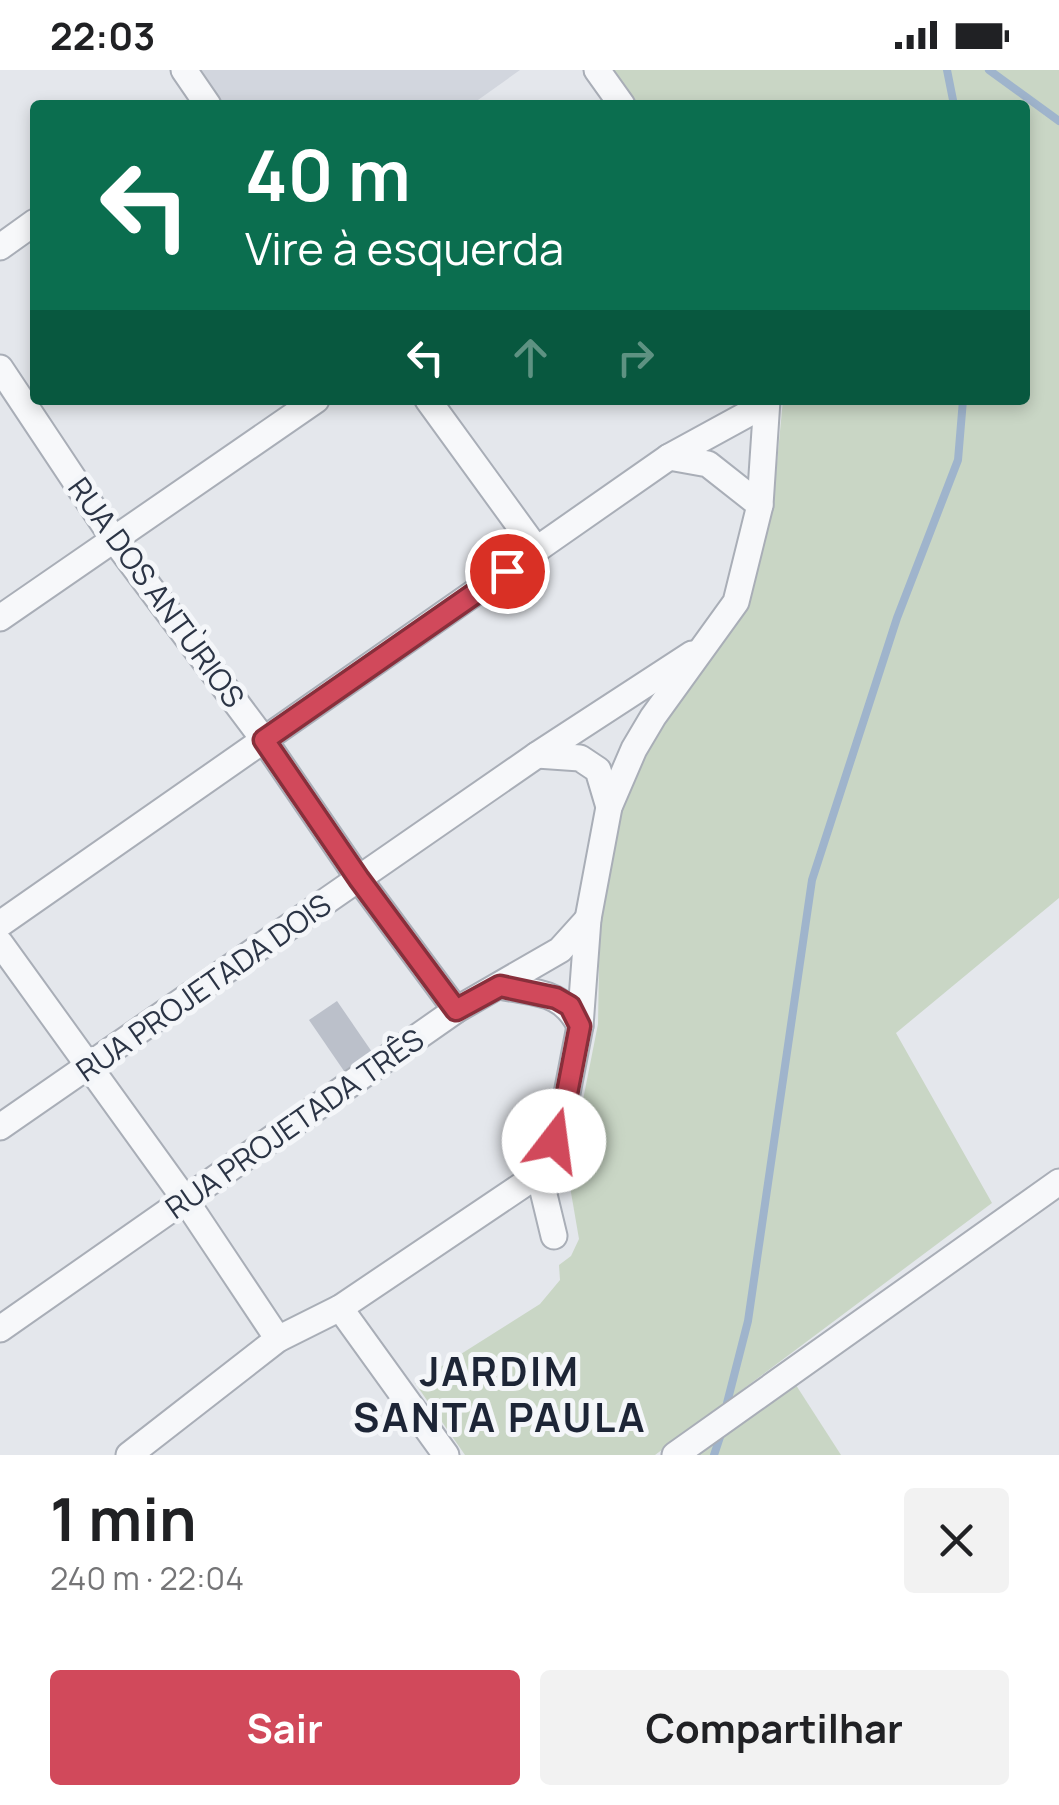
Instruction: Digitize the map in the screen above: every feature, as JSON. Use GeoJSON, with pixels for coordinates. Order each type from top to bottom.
{"type":"FeatureCollection","features":[{"type":"Feature","properties":{"kind":"street"},"geometry":{"type":"LineString","coordinates":[[184,70],[202,100]]}},
{"type":"Feature","properties":{"kind":"street"},"geometry":{"type":"LineString","coordinates":[[597,70],[618,100]]}},
{"type":"Feature","properties":{"kind":"street"},"geometry":{"type":"LineString","coordinates":[[0,246],[30,225]]}},
{"type":"Feature","properties":{"kind":"street","name":"RUA DOS ANTÙRIOS"},"geometry":{"type":"LineString","coordinates":[[0,368],[115,541],[264,740],[359,879],[456,1010]]}},
{"type":"Feature","properties":{"kind":"street"},"geometry":{"type":"LineString","coordinates":[[0,618],[309,405]]}},
{"type":"Feature","properties":{"kind":"street"},"geometry":{"type":"LineString","coordinates":[[432,405],[538,550]]}},
{"type":"Feature","properties":{"kind":"street"},"geometry":{"type":"LineString","coordinates":[[0,924],[669,458],[761,405]]}},
{"type":"Feature","properties":{"kind":"street"},"geometry":{"type":"LineString","coordinates":[[554,1236],[540,1174],[564,1109],[580,1026],[588,919],[609,807],[634,748],[736,602],[760,504],[766,405]]}},
{"type":"Feature","properties":{"kind":"street"},"geometry":{"type":"LineString","coordinates":[[669,458],[708,464],[760,504]]}},
{"type":"Feature","properties":{"kind":"street","name":"RUA PROJETADA DOIS"},"geometry":{"type":"LineString","coordinates":[[0,1127],[536,755],[705,646]]}},
{"type":"Feature","properties":{"kind":"street"},"geometry":{"type":"LineString","coordinates":[[536,755],[580,758],[598,770],[609,807]]}},
{"type":"Feature","properties":{"kind":"street","name":"RUA PROJETADA TRÊS"},"geometry":{"type":"LineString","coordinates":[[0,1328],[456,1010],[560,950],[588,919]]}},
{"type":"Feature","properties":{"kind":"street"},"geometry":{"type":"LineString","coordinates":[[0,943],[184,1198],[278,1339]]}},
{"type":"Feature","properties":{"kind":"street"},"geometry":{"type":"LineString","coordinates":[[500,986],[556,998],[570,1006],[580,1026]]}},
{"type":"Feature","properties":{"kind":"street"},"geometry":{"type":"LineString","coordinates":[[129,1455],[278,1339],[340,1308],[540,1174]]}},
{"type":"Feature","properties":{"kind":"street"},"geometry":{"type":"LineString","coordinates":[[674,1455],[1059,1182]]}},
{"type":"Feature","properties":{"kind":"street"},"geometry":{"type":"LineString","coordinates":[[340,1308],[446,1455]]}},
{"type":"Feature","properties":{"kind":"shaded area"},"geometry":{"type":"Polygon","coordinates":[[[195,70],[520,70],[478,100],[216,100],[195,70]]]}},
{"type":"Feature","properties":{"kind":"green space"},"geometry":{"type":"Polygon","coordinates":[[[609,70],[1059,70],[1059,898],[896,1033],[992,1203],[655,1455],[465,1455],[415,1383],[540,1304],[560,1280],[559,1265],[571,1256],[579,1239],[568,1175],[569,1148],[598,1024],[600,911],[620,808],[642,750],[760,554],[774,494],[783,405],[1030,405],[1030,100],[630,100],[609,70]]]}},
{"type":"Feature","properties":{"kind":"green space"},"geometry":{"type":"Polygon","coordinates":[[[794,1382],[841,1455],[694,1455],[794,1382]]]}},
{"type":"Feature","properties":{"kind":"building"},"geometry":{"type":"Polygon","coordinates":[[[337,1001],[372,1052],[344,1071],[309,1020],[337,1001]]]}},
{"type":"Feature","properties":{"kind":"waterway"},"geometry":{"type":"LineString","coordinates":[[947,70],[953,100]]}},
{"type":"Feature","properties":{"kind":"waterway"},"geometry":{"type":"LineString","coordinates":[[989,70],[1059,121]]}},
{"type":"Feature","properties":{"kind":"waterway"},"geometry":{"type":"LineString","coordinates":[[727,1403],[748,1321],[812,880],[897,618],[958,460],[963,405]]}},
{"type":"Feature","properties":{"kind":"waterway"},"geometry":{"type":"LineString","coordinates":[[714,1455],[720,1437]]}},
{"type":"Feature","properties":{"kind":"district","name":"JARDIM SANTA PAULA"},"geometry":{"type":"Point","coordinates":[500,1393]}},
{"type":"Feature","properties":{"kind":"route"},"geometry":{"type":"LineString","coordinates":[[507,571],[264,740],[359,879],[456,1010],[500,986],[556,998],[570,1006],[580,1026],[554,1141]]}}]}
